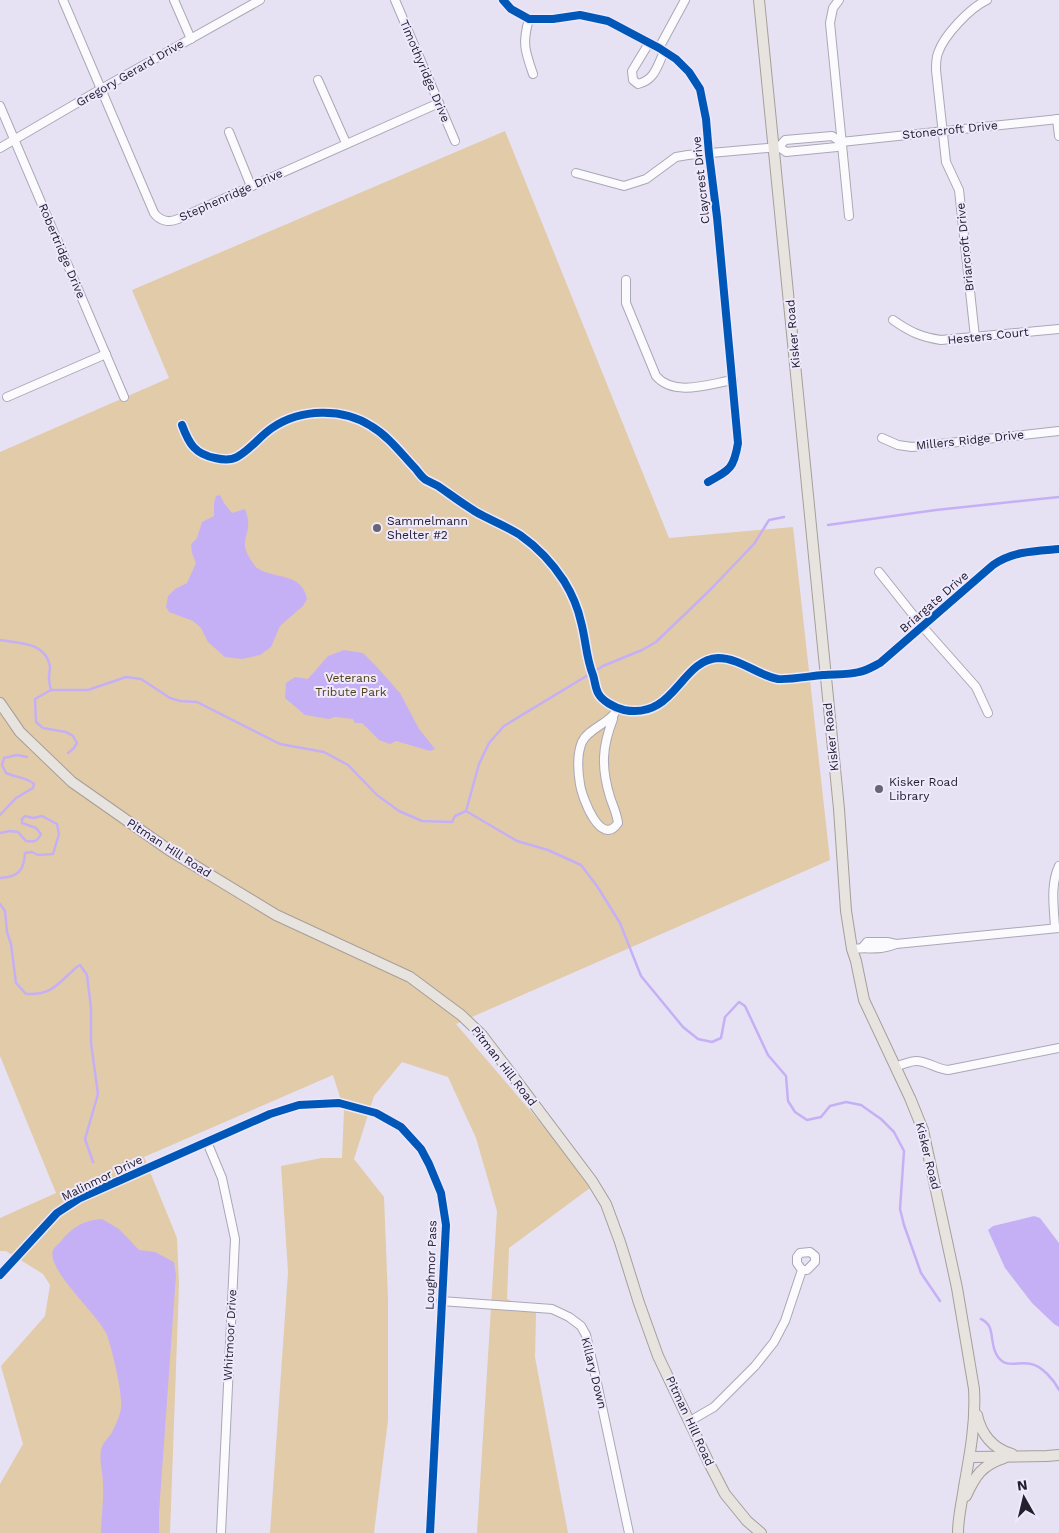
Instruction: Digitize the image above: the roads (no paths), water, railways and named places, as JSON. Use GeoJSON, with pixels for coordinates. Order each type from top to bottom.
{"type":"FeatureCollection","features":[{"type":"Feature","properties":{"kind":"main road","name":"Kisker Road"},"geometry":{"type":"LineString","coordinates":[[759,0],[777,148],[839,809],[846,911],[857,948],[856,960],[864,1000],[896,1066],[923,1130],[957,1288],[975,1404],[970,1457],[959,1513]]}},
{"type":"Feature","properties":{"kind":"main road","name":"Pitman Hill Road"},"geometry":{"type":"LineString","coordinates":[[0,703],[20,732],[72,782],[169,850],[276,915],[410,977],[461,1015],[482,1035],[592,1181],[606,1204],[658,1356],[725,1494],[747,1521],[761,1533]]}},
{"type":"Feature","properties":{"kind":"main road"},"geometry":{"type":"LineString","coordinates":[[975,1404],[980,1425],[994,1446],[1004,1451],[1028,1456]]}},
{"type":"Feature","properties":{"kind":"main road"},"geometry":{"type":"LineString","coordinates":[[970,1457],[1059,1454]]}},
{"type":"Feature","properties":{"kind":"main road"},"geometry":{"type":"LineString","coordinates":[[958,1533],[959,1513],[978,1474],[988,1465],[1011,1456]]}},
{"type":"Feature","properties":{"kind":"street","name":"Stephenridge Drive"},"geometry":{"type":"LineString","coordinates":[[63,0],[154,213],[160,219],[172,221],[439,103]]}},
{"type":"Feature","properties":{"kind":"street"},"geometry":{"type":"LineString","coordinates":[[174,0],[191,39]]}},
{"type":"Feature","properties":{"kind":"street","name":"Gregory Gerard Drive"},"geometry":{"type":"LineString","coordinates":[[0,148],[260,0]]}},
{"type":"Feature","properties":{"kind":"street","name":"Timothyridge Drive"},"geometry":{"type":"LineString","coordinates":[[395,0],[456,141]]}},
{"type":"Feature","properties":{"kind":"street"},"geometry":{"type":"LineString","coordinates":[[504,0],[511,9],[529,19],[524,34],[525,45],[534,74]]}},
{"type":"Feature","properties":{"kind":"street"},"geometry":{"type":"LineString","coordinates":[[649,43],[632,71],[633,80],[638,84],[651,78],[685,0]]}},
{"type":"Feature","properties":{"kind":"street"},"geometry":{"type":"LineString","coordinates":[[838,0],[833,8],[830,23],[849,216]]}},
{"type":"Feature","properties":{"kind":"street","name":"Briarcroft Drive"},"geometry":{"type":"LineString","coordinates":[[975,337],[959,190],[946,162],[936,70],[937,55],[944,42],[971,11],[987,0]]}},
{"type":"Feature","properties":{"kind":"street","name":"Claycrest Drive"},"geometry":{"type":"LineString","coordinates":[[529,19],[553,19],[580,15],[608,21],[662,50],[676,60],[689,72],[700,89],[706,119],[708,154],[717,217],[738,443],[735,461],[725,473],[708,482]]}},
{"type":"Feature","properties":{"kind":"street"},"geometry":{"type":"LineString","coordinates":[[318,80],[346,143]]}},
{"type":"Feature","properties":{"kind":"street","name":"Robertridge Drive"},"geometry":{"type":"LineString","coordinates":[[0,106],[124,397]]}},
{"type":"Feature","properties":{"kind":"street"},"geometry":{"type":"LineString","coordinates":[[1058,119],[1059,136]]}},
{"type":"Feature","properties":{"kind":"street","name":"Stonecroft Drive"},"geometry":{"type":"LineString","coordinates":[[841,142],[837,147],[786,152],[777,148],[785,140],[832,136],[841,142],[1058,119]]}},
{"type":"Feature","properties":{"kind":"street"},"geometry":{"type":"LineString","coordinates":[[229,132],[251,186]]}},
{"type":"Feature","properties":{"kind":"street"},"geometry":{"type":"LineString","coordinates":[[576,173],[624,186],[646,179],[676,157],[777,148]]}},
{"type":"Feature","properties":{"kind":"street"},"geometry":{"type":"LineString","coordinates":[[626,280],[626,303],[656,376],[661,381],[681,388],[733,380]]}},
{"type":"Feature","properties":{"kind":"street","name":"Hesters Court"},"geometry":{"type":"LineString","coordinates":[[892,320],[911,332],[926,338],[941,340],[1059,329]]}},
{"type":"Feature","properties":{"kind":"street"},"geometry":{"type":"LineString","coordinates":[[7,398],[106,354]]}},
{"type":"Feature","properties":{"kind":"street"},"geometry":{"type":"LineString","coordinates":[[182,426],[191,445],[199,452],[208,457],[228,460],[237,457],[274,426],[286,420],[317,413],[334,413],[348,416],[368,424],[385,435],[425,479],[476,512],[520,535],[552,564],[576,604],[582,624],[591,672],[598,693],[602,699],[617,708],[604,749],[607,784],[618,817],[616,828],[610,831],[600,826],[591,814],[580,785],[579,769],[582,742],[613,716]]}},
{"type":"Feature","properties":{"kind":"street","name":"Millers Ridge Drive"},"geometry":{"type":"LineString","coordinates":[[882,438],[898,445],[912,447],[1059,431]]}},
{"type":"Feature","properties":{"kind":"street","name":"Briargate Drive"},"geometry":{"type":"LineString","coordinates":[[617,708],[634,711],[649,710],[662,702],[697,666],[708,660],[718,658],[732,660],[762,674],[779,679],[860,672],[880,663],[1002,558],[1015,554],[1059,549]]}},
{"type":"Feature","properties":{"kind":"street"},"geometry":{"type":"LineString","coordinates":[[879,572],[922,626],[976,687],[988,713]]}},
{"type":"Feature","properties":{"kind":"street"},"geometry":{"type":"LineString","coordinates":[[857,948],[866,942],[896,944],[1057,928],[1053,888],[1059,866]]}},
{"type":"Feature","properties":{"kind":"street"},"geometry":{"type":"LineString","coordinates":[[896,1066],[916,1061],[948,1070],[1059,1048]]}},
{"type":"Feature","properties":{"kind":"street","name":"Loughmor Pass"},"geometry":{"type":"LineString","coordinates":[[207,1142],[289,1107],[339,1102],[376,1113],[401,1127],[425,1156],[441,1193],[446,1225],[430,1533]]}},
{"type":"Feature","properties":{"kind":"street","name":"Malinmor Drive"},"geometry":{"type":"LineString","coordinates":[[0,1275],[57,1212],[88,1194],[207,1142]]}},
{"type":"Feature","properties":{"kind":"street","name":"Whitmoor Drive"},"geometry":{"type":"LineString","coordinates":[[207,1142],[222,1178],[235,1239],[221,1533]]}},
{"type":"Feature","properties":{"kind":"street"},"geometry":{"type":"LineString","coordinates":[[690,1421],[714,1407],[755,1366],[774,1342],[785,1321],[802,1270]]}},
{"type":"Feature","properties":{"kind":"street","name":"Killary Down"},"geometry":{"type":"LineString","coordinates":[[441,1300],[552,1309],[569,1317],[580,1326],[586,1335],[629,1533]]}},
{"type":"Feature","properties":{"kind":"waterway"},"geometry":{"type":"LineString","coordinates":[[828,525],[936,510],[1059,497]]}},
{"type":"Feature","properties":{"kind":"waterway"},"geometry":{"type":"LineString","coordinates":[[68,753],[77,743],[73,736],[66,732],[43,728],[36,722],[35,699],[51,690],[88,690],[126,677],[141,679],[170,698],[180,701],[197,702],[280,744],[324,752],[348,765],[377,795],[399,811],[422,821],[452,822],[455,816],[466,811],[479,764],[489,743],[504,726],[603,666],[642,650],[656,642],[754,544],[769,520],[784,517]]}},
{"type":"Feature","properties":{"kind":"waterway"},"geometry":{"type":"LineString","coordinates":[[0,640],[23,643],[43,652],[50,666],[49,679],[51,690]]}},
{"type":"Feature","properties":{"kind":"waterway"},"geometry":{"type":"LineString","coordinates":[[0,815],[16,798],[33,788],[34,784],[6,773],[2,765],[4,758],[17,755],[27,757]]}},
{"type":"Feature","properties":{"kind":"waterway"},"geometry":{"type":"LineString","coordinates":[[466,811],[517,841],[548,850],[581,865],[597,886],[620,923],[641,976],[683,1027],[698,1039],[712,1042],[721,1038],[725,1017],[739,1002],[745,1006],[768,1055],[786,1076],[788,1101],[795,1112],[807,1120],[821,1117],[830,1106],[846,1102],[861,1105],[881,1119],[894,1132],[904,1151],[900,1209],[904,1225],[921,1273],[940,1301]]}},
{"type":"Feature","properties":{"kind":"waterway"},"geometry":{"type":"LineString","coordinates":[[0,833],[18,832],[26,841],[35,841],[41,834],[36,828],[22,823],[22,819],[25,816],[33,818],[42,816],[57,824],[59,834],[53,854],[38,855],[32,852],[25,853],[19,872],[0,878]]}},
{"type":"Feature","properties":{"kind":"waterway"},"geometry":{"type":"LineString","coordinates":[[0,904],[5,911],[16,983],[26,994],[49,990],[80,965],[87,975],[91,1008],[91,1043],[98,1094],[85,1139],[93,1162]]}},
{"type":"Feature","properties":{"kind":"waterway"},"geometry":{"type":"LineString","coordinates":[[981,1319],[989,1326],[993,1347],[1001,1361],[1009,1364],[1026,1363],[1035,1365],[1047,1374],[1059,1390]]}},
{"type":"Feature","properties":{"kind":"place","name":"Sammelmann Shelter #2"},"geometry":{"type":"Point","coordinates":[377,528]}},
{"type":"Feature","properties":{"kind":"place","name":"Kisker Road Library"},"geometry":{"type":"Point","coordinates":[879,789]}},
{"type":"Feature","properties":{"kind":"park label","name":"Veterans Tribute Park"},"geometry":{"type":"Point","coordinates":[351,685]}}]}
